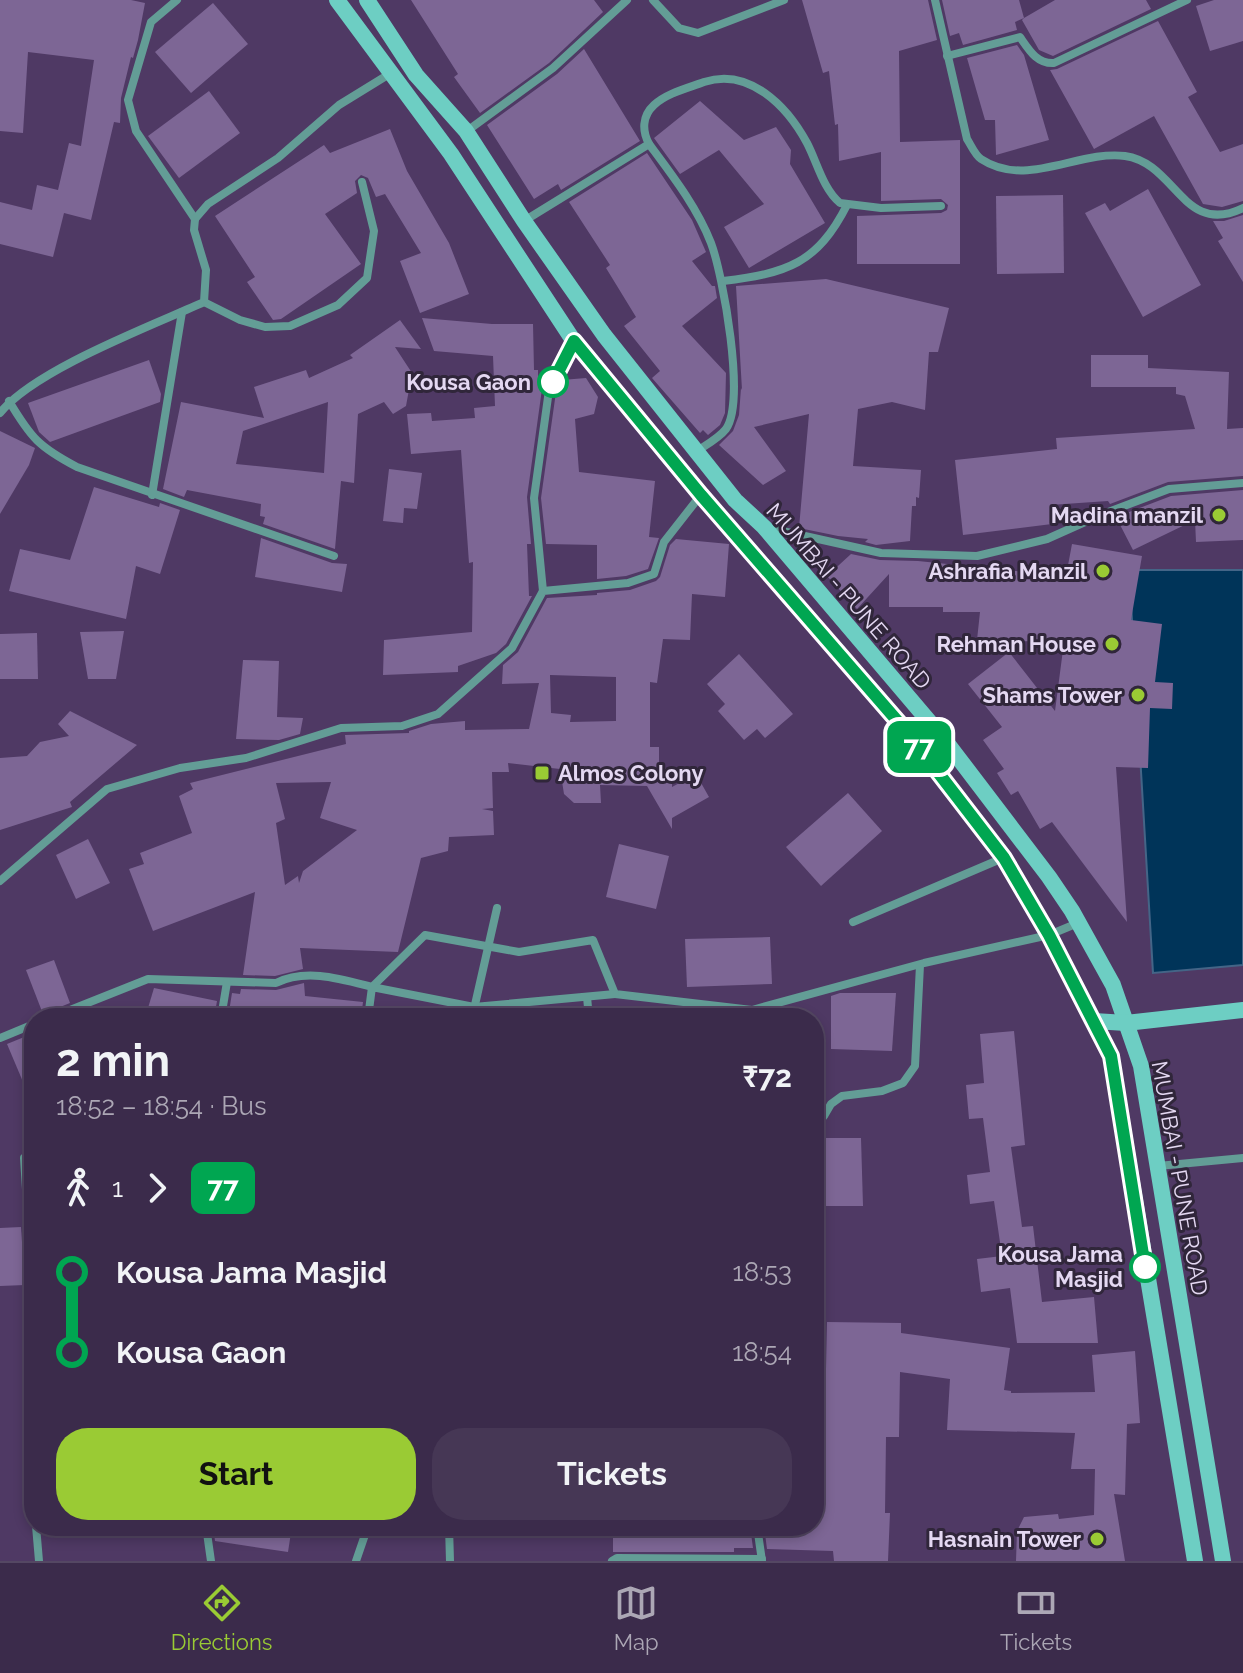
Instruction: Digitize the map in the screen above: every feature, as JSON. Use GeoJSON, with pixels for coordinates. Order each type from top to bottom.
{"type":"FeatureCollection","features":[{"type":"Feature","properties":{"kind":"main road","name":"MUMBAI - PUNE ROAD"},"geometry":{"type":"LineString","coordinates":[[337,0],[451,154],[574,341],[701,495],[907,732],[1004,858],[1049,935],[1111,1056],[1195,1561]]}},
{"type":"Feature","properties":{"kind":"main road","name":"MUMBAI - PUNE ROAD"},"geometry":{"type":"LineString","coordinates":[[367,0],[416,75],[466,131],[604,335],[735,500],[764,527],[944,739],[1049,877],[1113,985],[1141,1066],[1223,1561]]}},
{"type":"Feature","properties":{"kind":"main road"},"geometry":{"type":"LineString","coordinates":[[1094,1021],[1126,1023],[1243,1010]]}},
{"type":"Feature","properties":{"kind":"street"},"geometry":{"type":"LineString","coordinates":[[177,0],[151,22],[128,100],[136,131],[195,219]]}},
{"type":"Feature","properties":{"kind":"street"},"geometry":{"type":"LineString","coordinates":[[466,131],[553,68],[627,0]]}},
{"type":"Feature","properties":{"kind":"street"},"geometry":{"type":"LineString","coordinates":[[653,0],[679,28],[698,33],[784,0]]}},
{"type":"Feature","properties":{"kind":"street"},"geometry":{"type":"LineString","coordinates":[[935,0],[967,139],[979,158],[1001,167],[1039,170],[1114,155],[1135,158],[1151,166],[1194,209],[1223,216],[1243,208]]}},
{"type":"Feature","properties":{"kind":"street"},"geometry":{"type":"LineString","coordinates":[[947,56],[1020,37],[1031,54],[1047,63],[1054,63],[1187,0]]}},
{"type":"Feature","properties":{"kind":"street"},"geometry":{"type":"LineString","coordinates":[[204,302],[206,270],[194,230],[195,219],[208,204],[278,158],[339,105],[391,73]]}},
{"type":"Feature","properties":{"kind":"street"},"geometry":{"type":"LineString","coordinates":[[696,452],[725,430],[733,407],[732,361],[723,281],[710,242],[685,193],[644,136],[648,110],[657,102],[716,78],[742,80],[761,89],[782,109],[806,141],[835,198],[847,205],[881,208],[941,206]]}},
{"type":"Feature","properties":{"kind":"street"},"geometry":{"type":"LineString","coordinates":[[524,221],[649,144]]}},
{"type":"Feature","properties":{"kind":"street"},"geometry":{"type":"LineString","coordinates":[[204,302],[240,320],[265,327],[290,326],[338,305],[367,278],[374,231],[362,182]]}},
{"type":"Feature","properties":{"kind":"street"},"geometry":{"type":"LineString","coordinates":[[723,281],[759,277],[811,255],[833,233],[847,205]]}},
{"type":"Feature","properties":{"kind":"street"},"geometry":{"type":"LineString","coordinates":[[0,413],[9,401],[67,365],[204,302]]}},
{"type":"Feature","properties":{"kind":"street"},"geometry":{"type":"LineString","coordinates":[[152,495],[182,312]]}},
{"type":"Feature","properties":{"kind":"street"},"geometry":{"type":"LineString","coordinates":[[0,881],[107,789],[180,768],[246,758],[341,728],[402,726],[438,714],[512,648],[543,591],[534,498],[549,390],[574,341]]}},
{"type":"Feature","properties":{"kind":"street"},"geometry":{"type":"LineString","coordinates":[[9,401],[29,433],[47,451],[77,467],[334,556]]}},
{"type":"Feature","properties":{"kind":"street"},"geometry":{"type":"LineString","coordinates":[[764,527],[881,553],[977,556],[1047,539],[1169,489],[1243,483]]}},
{"type":"Feature","properties":{"kind":"street"},"geometry":{"type":"LineString","coordinates":[[543,591],[628,583],[654,574],[664,542],[701,495]]}},
{"type":"Feature","properties":{"kind":"street"},"geometry":{"type":"LineString","coordinates":[[853,922],[1004,858]]}},
{"type":"Feature","properties":{"kind":"street"},"geometry":{"type":"LineString","coordinates":[[474,1007],[497,908]]}},
{"type":"Feature","properties":{"kind":"street"},"geometry":{"type":"LineString","coordinates":[[773,1008],[920,965],[1049,935],[1078,923]]}},
{"type":"Feature","properties":{"kind":"street"},"geometry":{"type":"LineString","coordinates":[[369,1008],[372,987],[425,935],[519,952],[593,940],[615,994]]}},
{"type":"Feature","properties":{"kind":"street"},"geometry":{"type":"LineString","coordinates":[[824,1116],[831,1104],[842,1096],[882,1091],[903,1083],[915,1066],[920,965]]}},
{"type":"Feature","properties":{"kind":"street"},"geometry":{"type":"LineString","coordinates":[[75,1008],[148,979],[276,983],[291,975],[332,977],[474,1007],[615,994],[711,1008]]}},
{"type":"Feature","properties":{"kind":"street"},"geometry":{"type":"LineString","coordinates":[[223,1008],[227,982]]}},
{"type":"Feature","properties":{"kind":"street"},"geometry":{"type":"LineString","coordinates":[[587,997],[588,1008]]}},
{"type":"Feature","properties":{"kind":"street"},"geometry":{"type":"LineString","coordinates":[[0,1038],[24,1028]]}},
{"type":"Feature","properties":{"kind":"street"},"geometry":{"type":"LineString","coordinates":[[1157,1166],[1243,1158]]}},
{"type":"Feature","properties":{"kind":"street"},"geometry":{"type":"LineString","coordinates":[[37,1536],[39,1561]]}},
{"type":"Feature","properties":{"kind":"street"},"geometry":{"type":"LineString","coordinates":[[208,1536],[214,1560]]}},
{"type":"Feature","properties":{"kind":"street"},"geometry":{"type":"LineString","coordinates":[[356,1561],[365,1536]]}},
{"type":"Feature","properties":{"kind":"street"},"geometry":{"type":"LineString","coordinates":[[449,1536],[450,1561]]}},
{"type":"Feature","properties":{"kind":"street"},"geometry":{"type":"LineString","coordinates":[[612,1561],[617,1558],[762,1560],[758,1536]]}},
{"type":"Feature","properties":{"kind":"water"},"geometry":{"type":"Polygon","coordinates":[[[1129,570],[1243,570],[1243,965],[1153,973],[1129,570]]]}},
{"type":"Feature","properties":{"kind":"building"},"geometry":{"type":"Polygon","coordinates":[[[0,0],[131,0],[145,3],[121,98],[120,123],[114,122],[91,220],[64,213],[53,257],[0,244],[0,202],[32,210],[37,185],[58,190],[69,143],[81,146],[94,60],[28,52],[23,133],[0,131],[0,0]]]}},
{"type":"Feature","properties":{"kind":"building"},"geometry":{"type":"Polygon","coordinates":[[[411,0],[594,0],[603,12],[549,63],[480,113],[454,77],[458,74],[411,0]]]}},
{"type":"Feature","properties":{"kind":"building"},"geometry":{"type":"Polygon","coordinates":[[[802,0],[928,0],[937,40],[899,51],[900,142],[960,140],[960,264],[857,264],[857,216],[941,213],[947,210],[948,205],[941,199],[881,201],[881,152],[839,161],[838,124],[835,125],[829,71],[823,73],[802,0]]]}},
{"type":"Feature","properties":{"kind":"building"},"geometry":{"type":"Polygon","coordinates":[[[942,0],[1019,0],[1024,18],[1015,22],[1017,30],[963,45],[959,33],[950,36],[942,0]]]}},
{"type":"Feature","properties":{"kind":"building"},"geometry":{"type":"Polygon","coordinates":[[[1055,0],[1146,0],[1151,9],[1053,56],[1039,50],[1022,20],[1055,0]]]}},
{"type":"Feature","properties":{"kind":"building"},"geometry":{"type":"Polygon","coordinates":[[[1214,0],[1243,0],[1243,41],[1210,51],[1196,6],[1214,0]]]}},
{"type":"Feature","properties":{"kind":"building"},"geometry":{"type":"Polygon","coordinates":[[[213,3],[248,44],[191,93],[155,52],[213,3]]]}},
{"type":"Feature","properties":{"kind":"building"},"geometry":{"type":"Polygon","coordinates":[[[1158,21],[1197,92],[1188,97],[1220,152],[1243,144],[1243,201],[1222,207],[1203,204],[1154,116],[1094,149],[1050,70],[1158,21]]]}},
{"type":"Feature","properties":{"kind":"building"},"geometry":{"type":"Polygon","coordinates":[[[1017,45],[1024,55],[1049,140],[996,155],[995,120],[985,120],[967,58],[1017,45]]]}},
{"type":"Feature","properties":{"kind":"building"},"geometry":{"type":"Polygon","coordinates":[[[584,49],[640,141],[561,190],[558,184],[534,199],[487,125],[557,74],[584,49]]]}},
{"type":"Feature","properties":{"kind":"building"},"geometry":{"type":"Polygon","coordinates":[[[209,91],[240,133],[179,178],[148,136],[209,91]]]}},
{"type":"Feature","properties":{"kind":"building"},"geometry":{"type":"Polygon","coordinates":[[[700,101],[744,140],[776,127],[791,150],[790,164],[825,223],[749,268],[724,227],[764,204],[719,150],[680,174],[654,138],[700,101]]]}},
{"type":"Feature","properties":{"kind":"building"},"geometry":{"type":"Polygon","coordinates":[[[390,129],[407,171],[449,243],[469,294],[420,313],[400,261],[421,253],[385,194],[376,197],[368,178],[361,175],[355,181],[357,193],[325,214],[361,264],[281,319],[273,320],[247,282],[255,277],[215,216],[324,145],[330,153],[390,129]]]}},
{"type":"Feature","properties":{"kind":"building"},"geometry":{"type":"Polygon","coordinates":[[[647,153],[692,220],[706,252],[692,261],[715,286],[717,298],[682,326],[726,373],[725,413],[720,425],[708,435],[703,430],[700,433],[652,378],[660,371],[624,326],[636,317],[606,268],[610,265],[569,202],[647,153]]]}},
{"type":"Feature","properties":{"kind":"building"},"geometry":{"type":"Polygon","coordinates":[[[1148,189],[1201,285],[1143,317],[1085,213],[1105,203],[1110,211],[1148,189]]]}},
{"type":"Feature","properties":{"kind":"building"},"geometry":{"type":"Polygon","coordinates":[[[1063,195],[1064,273],[997,274],[996,196],[1063,195]]]}},
{"type":"Feature","properties":{"kind":"building"},"geometry":{"type":"Polygon","coordinates":[[[1243,215],[1243,282],[1218,241],[1223,238],[1213,221],[1243,215]]]}},
{"type":"Feature","properties":{"kind":"building"},"geometry":{"type":"Polygon","coordinates":[[[826,279],[949,308],[938,352],[929,352],[925,410],[892,402],[858,409],[853,466],[921,470],[919,498],[916,497],[916,506],[912,506],[910,541],[876,545],[865,542],[868,539],[799,528],[809,414],[754,427],[786,471],[763,485],[719,445],[733,431],[739,415],[742,390],[736,286],[826,279]]]}},
{"type":"Feature","properties":{"kind":"building"},"geometry":{"type":"Polygon","coordinates":[[[422,318],[533,324],[534,370],[538,370],[538,382],[546,381],[542,389],[527,497],[531,544],[527,544],[529,596],[532,596],[506,644],[496,653],[458,666],[458,672],[383,675],[384,640],[472,632],[473,562],[469,563],[461,450],[411,454],[407,414],[431,413],[432,421],[475,418],[474,408],[495,406],[493,356],[434,351],[422,318]]]}},
{"type":"Feature","properties":{"kind":"building"},"geometry":{"type":"Polygon","coordinates":[[[400,320],[421,349],[395,347],[412,373],[406,406],[393,414],[384,402],[358,414],[354,483],[341,481],[335,549],[263,524],[265,517],[260,516],[261,504],[187,490],[184,497],[163,489],[181,402],[264,418],[254,387],[306,370],[309,378],[353,358],[350,355],[400,320]],[[328,402],[243,431],[236,464],[324,473],[328,402]]]}},
{"type":"Feature","properties":{"kind":"building"},"geometry":{"type":"Polygon","coordinates":[[[1091,355],[1148,355],[1148,368],[1229,372],[1227,429],[1243,428],[1243,476],[1168,482],[1110,504],[1108,501],[1050,505],[1052,524],[963,535],[955,460],[1057,449],[1056,438],[1195,429],[1185,396],[1176,394],[1176,387],[1091,387],[1091,355]]]}},
{"type":"Feature","properties":{"kind":"building"},"geometry":{"type":"Polygon","coordinates":[[[149,360],[161,394],[160,402],[50,442],[39,432],[28,403],[149,360]]]}},
{"type":"Feature","properties":{"kind":"building"},"geometry":{"type":"Polygon","coordinates":[[[586,378],[598,397],[594,414],[575,419],[579,472],[655,481],[649,537],[659,538],[648,569],[626,576],[597,579],[597,545],[546,544],[541,498],[556,392],[562,380],[586,378]]]}},
{"type":"Feature","properties":{"kind":"building"},"geometry":{"type":"Polygon","coordinates":[[[0,431],[35,448],[29,465],[0,514],[0,431]]]}},
{"type":"Feature","properties":{"kind":"building"},"geometry":{"type":"Polygon","coordinates":[[[389,469],[422,473],[417,509],[404,508],[403,523],[383,521],[389,469]]]}},
{"type":"Feature","properties":{"kind":"building"},"geometry":{"type":"Polygon","coordinates":[[[94,487],[159,507],[160,503],[180,510],[160,574],[136,566],[126,619],[9,591],[20,549],[70,560],[94,487]]]}},
{"type":"Feature","properties":{"kind":"building"},"geometry":{"type":"Polygon","coordinates":[[[1243,490],[1243,540],[1196,542],[1195,520],[1133,550],[1116,517],[1171,496],[1243,490]]]}},
{"type":"Feature","properties":{"kind":"building"},"geometry":{"type":"Polygon","coordinates":[[[261,538],[332,563],[347,564],[342,592],[255,577],[261,538]]]}},
{"type":"Feature","properties":{"kind":"building"},"geometry":{"type":"Polygon","coordinates":[[[676,539],[729,544],[725,597],[692,594],[690,640],[663,639],[657,683],[650,682],[650,747],[659,747],[659,768],[672,768],[672,787],[696,774],[709,797],[672,818],[672,829],[647,786],[600,785],[601,803],[574,803],[564,794],[560,769],[508,763],[509,772],[492,772],[493,808],[482,809],[493,811],[494,835],[449,837],[448,851],[421,858],[398,952],[300,948],[303,969],[275,976],[243,975],[255,892],[153,931],[129,869],[144,864],[140,853],[192,833],[179,796],[193,789],[190,783],[346,744],[345,735],[409,733],[431,724],[465,721],[465,730],[529,729],[539,683],[502,684],[503,665],[518,652],[547,598],[630,590],[656,581],[670,545],[676,539]],[[550,675],[551,713],[571,715],[570,722],[616,721],[616,677],[550,675]],[[331,782],[276,783],[285,819],[276,823],[285,885],[298,876],[299,883],[303,871],[357,830],[320,818],[331,782]]]}},
{"type":"Feature","properties":{"kind":"building"},"geometry":{"type":"Polygon","coordinates":[[[1072,544],[1142,556],[1131,620],[1162,624],[1155,682],[1173,683],[1172,709],[1150,708],[1148,768],[1116,767],[1127,922],[1052,822],[1040,829],[1018,791],[1011,795],[997,773],[1004,769],[983,740],[1002,727],[968,684],[1009,652],[1055,711],[1064,642],[977,640],[980,612],[943,612],[943,607],[889,607],[889,574],[857,609],[827,576],[851,554],[880,560],[1066,576],[1072,544]]]}},
{"type":"Feature","properties":{"kind":"building"},"geometry":{"type":"Polygon","coordinates":[[[124,631],[116,679],[88,679],[80,632],[124,631]]]}},
{"type":"Feature","properties":{"kind":"building"},"geometry":{"type":"Polygon","coordinates":[[[37,633],[38,679],[0,679],[0,634],[37,633]]]}},
{"type":"Feature","properties":{"kind":"building"},"geometry":{"type":"Polygon","coordinates":[[[739,654],[793,714],[765,738],[757,729],[744,740],[718,711],[725,704],[707,684],[739,654]]]}},
{"type":"Feature","properties":{"kind":"building"},"geometry":{"type":"Polygon","coordinates":[[[243,660],[279,661],[277,717],[303,718],[300,734],[279,740],[236,739],[243,660]]]}},
{"type":"Feature","properties":{"kind":"building"},"geometry":{"type":"Polygon","coordinates":[[[70,711],[137,745],[70,802],[72,807],[0,830],[0,758],[27,756],[40,742],[69,736],[58,724],[70,711]]]}},
{"type":"Feature","properties":{"kind":"building"},"geometry":{"type":"Polygon","coordinates":[[[848,793],[882,831],[821,886],[786,847],[848,793]]]}},
{"type":"Feature","properties":{"kind":"building"},"geometry":{"type":"Polygon","coordinates":[[[88,839],[110,883],[76,899],[56,855],[88,839]]]}},
{"type":"Feature","properties":{"kind":"building"},"geometry":{"type":"Polygon","coordinates":[[[619,844],[669,856],[656,909],[606,897],[619,844]]]}},
{"type":"Feature","properties":{"kind":"building"},"geometry":{"type":"Polygon","coordinates":[[[770,937],[772,984],[687,987],[685,939],[770,937]]]}},
{"type":"Feature","properties":{"kind":"building"},"geometry":{"type":"Polygon","coordinates":[[[54,960],[70,1003],[58,1008],[41,1008],[26,970],[54,960]]]}},
{"type":"Feature","properties":{"kind":"building"},"geometry":{"type":"Polygon","coordinates":[[[304,983],[305,996],[363,1002],[362,1008],[230,1008],[232,993],[240,994],[241,989],[276,990],[304,983]]]}},
{"type":"Feature","properties":{"kind":"building"},"geometry":{"type":"Polygon","coordinates":[[[154,988],[217,1001],[216,1008],[148,1008],[154,988]]]}},
{"type":"Feature","properties":{"kind":"building"},"geometry":{"type":"Polygon","coordinates":[[[840,993],[896,993],[892,1051],[831,1049],[831,996],[840,993]]]}},
{"type":"Feature","properties":{"kind":"building"},"geometry":{"type":"Polygon","coordinates":[[[1014,1031],[1025,1145],[1011,1147],[1022,1227],[1033,1226],[1042,1302],[1094,1297],[1098,1343],[1017,1343],[1010,1288],[981,1292],[977,1259],[1002,1256],[994,1201],[970,1204],[967,1175],[990,1172],[983,1118],[969,1119],[966,1085],[984,1083],[980,1034],[1014,1031]]]}},
{"type":"Feature","properties":{"kind":"building"},"geometry":{"type":"Polygon","coordinates":[[[24,1037],[24,1084],[7,1044],[24,1037]]]}},
{"type":"Feature","properties":{"kind":"building"},"geometry":{"type":"Polygon","coordinates":[[[824,1138],[861,1138],[863,1206],[824,1206],[824,1138]]]}},
{"type":"Feature","properties":{"kind":"building"},"geometry":{"type":"Polygon","coordinates":[[[21,1227],[24,1285],[0,1286],[0,1228],[21,1227]]]}},
{"type":"Feature","properties":{"kind":"building"},"geometry":{"type":"Polygon","coordinates":[[[827,1322],[901,1323],[901,1333],[1010,1348],[1004,1390],[1011,1393],[1095,1392],[1092,1355],[1135,1351],[1140,1423],[1127,1424],[1125,1495],[1114,1494],[1125,1561],[1016,1561],[1017,1531],[1024,1517],[1058,1514],[1059,1519],[1094,1515],[1095,1469],[1071,1469],[1075,1433],[947,1430],[950,1379],[900,1372],[899,1437],[886,1437],[885,1513],[890,1513],[888,1561],[834,1561],[833,1551],[767,1549],[765,1536],[824,1536],[827,1322]]]}},
{"type":"Feature","properties":{"kind":"building"},"geometry":{"type":"Polygon","coordinates":[[[214,1536],[290,1536],[288,1552],[215,1541],[214,1536]]]}},
{"type":"Feature","properties":{"kind":"building"},"geometry":{"type":"Polygon","coordinates":[[[613,1536],[751,1536],[753,1548],[734,1548],[734,1552],[613,1552],[613,1536]]]}},
{"type":"Feature","properties":{"kind":"bus line","name":"77"},"geometry":{"type":"LineString","coordinates":[[553,382],[574,341],[701,495],[907,732],[1004,858],[1049,935],[1111,1056],[1145,1267]]}},
{"type":"Feature","properties":{"kind":"place","name":"Kousa Gaon"},"geometry":{"type":"Point","coordinates":[553,382]}},
{"type":"Feature","properties":{"kind":"place","name":"Madina manzil"},"geometry":{"type":"Point","coordinates":[1219,515]}},
{"type":"Feature","properties":{"kind":"place","name":"Ashrafia Manzil"},"geometry":{"type":"Point","coordinates":[1103,571]}},
{"type":"Feature","properties":{"kind":"place","name":"Rehman House"},"geometry":{"type":"Point","coordinates":[1112,644]}},
{"type":"Feature","properties":{"kind":"place","name":"Shams Tower"},"geometry":{"type":"Point","coordinates":[1138,695]}},
{"type":"Feature","properties":{"kind":"place","name":"Almos Colony"},"geometry":{"type":"Point","coordinates":[542,773]}},
{"type":"Feature","properties":{"kind":"place","name":"Kousa Jama Masjid"},"geometry":{"type":"Point","coordinates":[1145,1267]}},
{"type":"Feature","properties":{"kind":"place","name":"Hasnain Tower"},"geometry":{"type":"Point","coordinates":[1097,1539]}}]}
